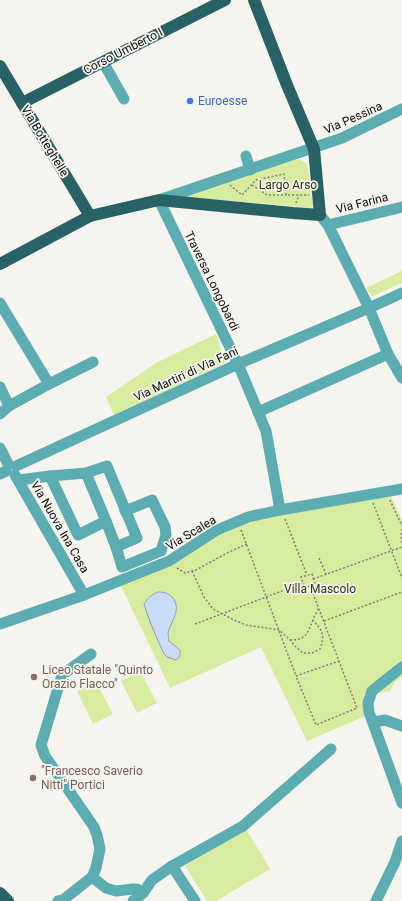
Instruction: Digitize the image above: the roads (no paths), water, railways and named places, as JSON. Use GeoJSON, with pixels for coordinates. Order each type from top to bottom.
{"type":"FeatureCollection","features":[{"type":"Feature","properties":{"kind":"main road","name":"Corso Umberto I"},"geometry":{"type":"LineString","coordinates":[[22,103],[225,0]]}},
{"type":"Feature","properties":{"kind":"main road"},"geometry":{"type":"LineString","coordinates":[[0,264],[90,216],[159,200],[320,215],[314,149],[254,0]]}},
{"type":"Feature","properties":{"kind":"main road","name":"Via Botteghelle"},"geometry":{"type":"LineString","coordinates":[[0,66],[22,103],[47,136],[90,216]]}},
{"type":"Feature","properties":{"kind":"main road"},"geometry":{"type":"LineString","coordinates":[[0,893],[8,901]]}},
{"type":"Feature","properties":{"kind":"street"},"geometry":{"type":"LineString","coordinates":[[103,62],[124,99]]}},
{"type":"Feature","properties":{"kind":"street","name":"Via Pessina"},"geometry":{"type":"LineString","coordinates":[[314,149],[342,138],[402,110]]}},
{"type":"Feature","properties":{"kind":"street"},"geometry":{"type":"LineString","coordinates":[[159,200],[314,149]]}},
{"type":"Feature","properties":{"kind":"street"},"geometry":{"type":"LineString","coordinates":[[246,156],[250,170]]}},
{"type":"Feature","properties":{"kind":"street","name":"Traversa Longobardi"},"geometry":{"type":"LineString","coordinates":[[159,200],[238,364],[266,431],[282,513]]}},
{"type":"Feature","properties":{"kind":"street","name":"Via Farina"},"geometry":{"type":"LineString","coordinates":[[328,225],[402,208]]}},
{"type":"Feature","properties":{"kind":"street"},"geometry":{"type":"LineString","coordinates":[[320,215],[328,225],[369,308],[388,354],[402,378]]}},
{"type":"Feature","properties":{"kind":"street"},"geometry":{"type":"LineString","coordinates":[[369,308],[402,292]]}},
{"type":"Feature","properties":{"kind":"street"},"geometry":{"type":"LineString","coordinates":[[0,303],[49,384]]}},
{"type":"Feature","properties":{"kind":"street","name":"Via Martiri di Via Fani"},"geometry":{"type":"LineString","coordinates":[[11,471],[238,364],[369,308]]}},
{"type":"Feature","properties":{"kind":"street"},"geometry":{"type":"LineString","coordinates":[[258,412],[388,354]]}},
{"type":"Feature","properties":{"kind":"street"},"geometry":{"type":"LineString","coordinates":[[0,414],[9,406],[93,362]]}},
{"type":"Feature","properties":{"kind":"street"},"geometry":{"type":"LineString","coordinates":[[0,387],[9,406]]}},
{"type":"Feature","properties":{"kind":"street","name":"Via Nuova Ina Casa"},"geometry":{"type":"LineString","coordinates":[[0,448],[11,471],[84,594]]}},
{"type":"Feature","properties":{"kind":"street"},"geometry":{"type":"LineString","coordinates":[[11,471],[50,476],[86,473],[106,466],[137,538],[116,547]]}},
{"type":"Feature","properties":{"kind":"street"},"geometry":{"type":"LineString","coordinates":[[86,473],[116,547],[122,567],[161,551],[166,535],[165,527],[152,500],[125,511]]}},
{"type":"Feature","properties":{"kind":"street"},"geometry":{"type":"LineString","coordinates":[[50,476],[78,535],[106,521]]}},
{"type":"Feature","properties":{"kind":"street","name":"Via Scalea"},"geometry":{"type":"LineString","coordinates":[[0,624],[84,594],[169,561],[217,530],[248,517],[282,513],[402,489]]}},
{"type":"Feature","properties":{"kind":"street"},"geometry":{"type":"LineString","coordinates":[[58,901],[63,900],[92,877],[96,868],[100,848],[94,827],[45,756],[41,745],[62,674],[91,654]]}},
{"type":"Feature","properties":{"kind":"street"},"geometry":{"type":"LineString","coordinates":[[402,667],[372,691],[368,703],[402,803]]}},
{"type":"Feature","properties":{"kind":"street"},"geometry":{"type":"LineString","coordinates":[[374,722],[385,720],[402,726]]}},
{"type":"Feature","properties":{"kind":"street"},"geometry":{"type":"LineString","coordinates":[[133,901],[143,893],[152,880],[172,866],[243,826],[331,749]]}},
{"type":"Feature","properties":{"kind":"street"},"geometry":{"type":"LineString","coordinates":[[376,901],[396,862],[402,841]]}},
{"type":"Feature","properties":{"kind":"street"},"geometry":{"type":"LineString","coordinates":[[172,866],[195,901]]}},
{"type":"Feature","properties":{"kind":"street"},"geometry":{"type":"LineString","coordinates":[[92,877],[106,888],[116,891],[133,888],[143,893]]}},
{"type":"Feature","properties":{"kind":"water"},"geometry":{"type":"Polygon","coordinates":[[[158,592],[169,595],[175,602],[175,616],[168,634],[169,641],[180,650],[180,656],[176,660],[167,657],[163,652],[144,604],[153,594],[158,592]]]}},
{"type":"Feature","properties":{"kind":"place","name":"Euroesse"},"geometry":{"type":"Point","coordinates":[190,101]}},
{"type":"Feature","properties":{"kind":"place","name":"Liceo Statale \"Quinto Orazio Flacco\""},"geometry":{"type":"Point","coordinates":[34,677]}},
{"type":"Feature","properties":{"kind":"place","name":"\"Francesco Saverio Nitti\" Portici"},"geometry":{"type":"Point","coordinates":[33,778]}},
{"type":"Feature","properties":{"kind":"park label","name":"Largo Arso"},"geometry":{"type":"Point","coordinates":[288,185]}},
{"type":"Feature","properties":{"kind":"park label","name":"Villa Mascolo"},"geometry":{"type":"Point","coordinates":[320,589]}}]}
